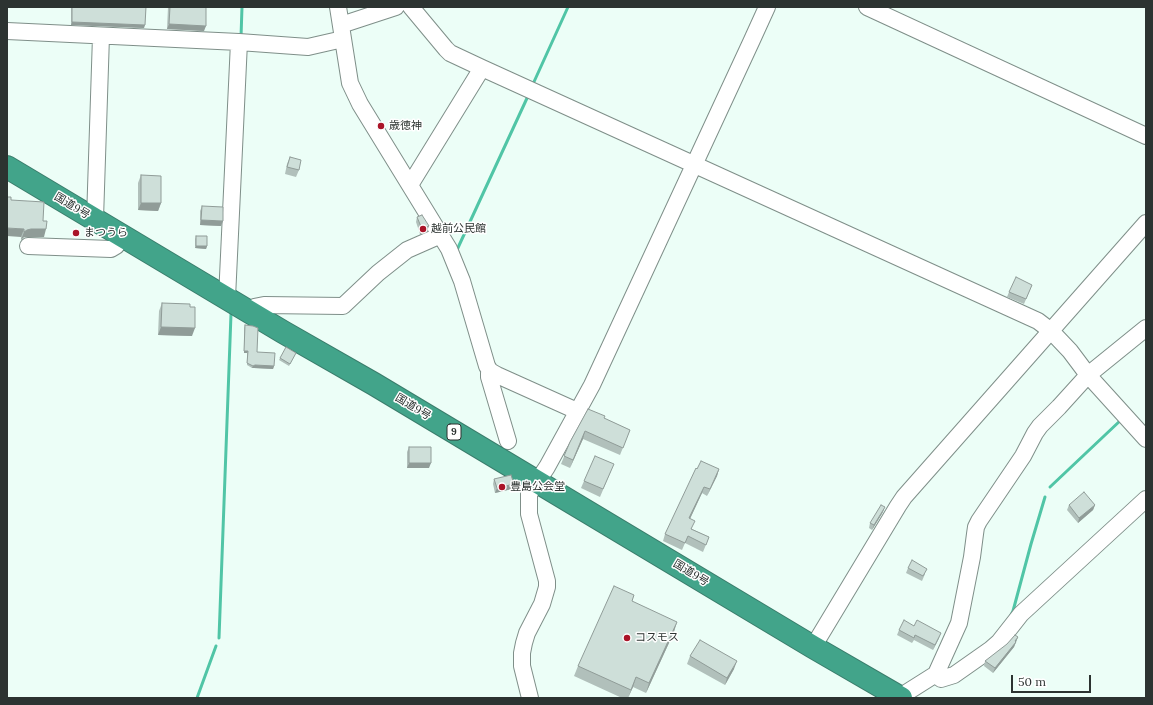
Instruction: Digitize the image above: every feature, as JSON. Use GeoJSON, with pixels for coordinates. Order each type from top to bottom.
{"type":"FeatureCollection","features":[{"type":"Feature","properties":{"kind":"highway","name":"国道9号"},"geometry":{"type":"LineString","coordinates":[[7,167],[283,332],[537,481],[899,698]]}},
{"type":"Feature","properties":{"kind":"street"},"geometry":{"type":"LineString","coordinates":[[338,7],[350,83],[360,104],[449,249],[462,281],[485,362],[490,371],[577,411]]}},
{"type":"Feature","properties":{"kind":"street"},"geometry":{"type":"LineString","coordinates":[[7,31],[239,42],[308,47],[396,7]]}},
{"type":"Feature","properties":{"kind":"street"},"geometry":{"type":"LineString","coordinates":[[411,7],[448,52],[1038,321],[1051,331],[1070,351],[1088,375],[1146,439]]}},
{"type":"Feature","properties":{"kind":"street"},"geometry":{"type":"LineString","coordinates":[[530,698],[522,666],[522,653],[527,633],[542,604],[547,587],[546,573],[529,514],[529,494],[547,467],[592,385],[767,7]]}},
{"type":"Feature","properties":{"kind":"street"},"geometry":{"type":"LineString","coordinates":[[866,7],[1146,136]]}},
{"type":"Feature","properties":{"kind":"street"},"geometry":{"type":"LineString","coordinates":[[95,219],[101,36]]}},
{"type":"Feature","properties":{"kind":"street"},"geometry":{"type":"LineString","coordinates":[[227,298],[239,42]]}},
{"type":"Feature","properties":{"kind":"street"},"geometry":{"type":"LineString","coordinates":[[410,185],[482,68]]}},
{"type":"Feature","properties":{"kind":"street"},"geometry":{"type":"LineString","coordinates":[[813,647],[904,498],[1146,223]]}},
{"type":"Feature","properties":{"kind":"street"},"geometry":{"type":"LineString","coordinates":[[251,312],[254,307],[264,305],[343,306],[378,273],[407,250],[440,235]]}},
{"type":"Feature","properties":{"kind":"street"},"geometry":{"type":"LineString","coordinates":[[28,246],[111,249],[116,246],[123,236]]}},
{"type":"Feature","properties":{"kind":"street"},"geometry":{"type":"LineString","coordinates":[[899,698],[936,674],[959,623],[972,557],[974,534],[980,521],[1023,456],[1040,426],[1088,375],[1146,328]]}},
{"type":"Feature","properties":{"kind":"street"},"geometry":{"type":"LineString","coordinates":[[490,371],[489,376],[508,441]]}},
{"type":"Feature","properties":{"kind":"street"},"geometry":{"type":"LineString","coordinates":[[936,674],[941,679],[954,675],[991,649],[999,642],[1021,614],[1146,499]]}},
{"type":"Feature","properties":{"kind":"building"},"geometry":{"type":"Polygon","coordinates":[[[72,7],[146,7],[145,25],[72,22],[72,7]]]}},
{"type":"Feature","properties":{"kind":"building"},"geometry":{"type":"Polygon","coordinates":[[[170,7],[206,7],[206,26],[169,24],[170,7]]]}},
{"type":"Feature","properties":{"kind":"building"},"geometry":{"type":"Polygon","coordinates":[[[290,157],[301,160],[299,170],[287,167],[290,157]]]}},
{"type":"Feature","properties":{"kind":"building"},"geometry":{"type":"Polygon","coordinates":[[[141,175],[161,176],[161,203],[141,203],[141,175]]]}},
{"type":"Feature","properties":{"kind":"building"},"geometry":{"type":"Polygon","coordinates":[[[7,197],[11,197],[11,200],[44,202],[43,221],[47,221],[46,229],[31,229],[24,232],[24,229],[7,228],[7,197]]]}},
{"type":"Feature","properties":{"kind":"building"},"geometry":{"type":"Polygon","coordinates":[[[202,206],[223,207],[223,221],[201,220],[202,206]]]}},
{"type":"Feature","properties":{"kind":"building"},"geometry":{"type":"Polygon","coordinates":[[[422,215],[429,226],[422,229],[417,217],[422,215]]]}},
{"type":"Feature","properties":{"kind":"building"},"geometry":{"type":"Polygon","coordinates":[[[196,236],[207,236],[207,246],[196,246],[196,236]]]}},
{"type":"Feature","properties":{"kind":"building"},"geometry":{"type":"Polygon","coordinates":[[[1016,277],[1032,285],[1026,299],[1009,292],[1016,277]]]}},
{"type":"Feature","properties":{"kind":"building"},"geometry":{"type":"Polygon","coordinates":[[[162,303],[190,304],[190,307],[195,307],[195,328],[161,327],[162,303]]]}},
{"type":"Feature","properties":{"kind":"building"},"geometry":{"type":"Polygon","coordinates":[[[245,325],[258,328],[257,352],[275,353],[274,366],[253,366],[247,363],[248,351],[244,351],[245,325]]]}},
{"type":"Feature","properties":{"kind":"building"},"geometry":{"type":"Polygon","coordinates":[[[286,347],[296,353],[290,364],[280,358],[286,347]]]}},
{"type":"Feature","properties":{"kind":"building"},"geometry":{"type":"Polygon","coordinates":[[[588,409],[605,416],[604,418],[630,430],[623,448],[585,431],[573,460],[564,456],[588,409]]]}},
{"type":"Feature","properties":{"kind":"building"},"geometry":{"type":"Polygon","coordinates":[[[409,447],[431,447],[431,463],[409,463],[409,447]]]}},
{"type":"Feature","properties":{"kind":"building"},"geometry":{"type":"Polygon","coordinates":[[[595,456],[614,464],[603,489],[584,481],[595,456]]]}},
{"type":"Feature","properties":{"kind":"building"},"geometry":{"type":"Polygon","coordinates":[[[701,461],[719,469],[710,489],[704,487],[689,518],[695,521],[691,529],[709,537],[706,545],[688,536],[685,543],[665,534],[696,468],[697,469],[701,461]]]}},
{"type":"Feature","properties":{"kind":"building"},"geometry":{"type":"Polygon","coordinates":[[[511,475],[514,484],[497,488],[494,479],[511,475]]]}},
{"type":"Feature","properties":{"kind":"building"},"geometry":{"type":"Polygon","coordinates":[[[1084,492],[1095,505],[1079,518],[1069,505],[1084,492]]]}},
{"type":"Feature","properties":{"kind":"building"},"geometry":{"type":"Polygon","coordinates":[[[881,505],[885,507],[874,525],[870,523],[881,505]]]}},
{"type":"Feature","properties":{"kind":"building"},"geometry":{"type":"Polygon","coordinates":[[[912,560],[927,569],[923,576],[908,568],[912,560]]]}},
{"type":"Feature","properties":{"kind":"building"},"geometry":{"type":"Polygon","coordinates":[[[614,586],[634,595],[632,601],[677,622],[649,683],[636,677],[631,690],[578,666],[614,586]]]}},
{"type":"Feature","properties":{"kind":"building"},"geometry":{"type":"Polygon","coordinates":[[[904,620],[914,626],[917,620],[941,633],[935,645],[915,635],[914,638],[899,630],[904,620]]]}},
{"type":"Feature","properties":{"kind":"building"},"geometry":{"type":"Polygon","coordinates":[[[1015,635],[1018,637],[1015,641],[1016,642],[995,668],[985,661],[1007,644],[1015,635]]]}},
{"type":"Feature","properties":{"kind":"building"},"geometry":{"type":"Polygon","coordinates":[[[700,640],[737,661],[727,678],[690,656],[700,640]]]}},
{"type":"Feature","properties":{"kind":"waterway"},"geometry":{"type":"LineString","coordinates":[[241,37],[242,7]]}},
{"type":"Feature","properties":{"kind":"waterway"},"geometry":{"type":"LineString","coordinates":[[533,84],[568,7]]}},
{"type":"Feature","properties":{"kind":"waterway"},"geometry":{"type":"LineString","coordinates":[[456,252],[528,96]]}},
{"type":"Feature","properties":{"kind":"waterway"},"geometry":{"type":"LineString","coordinates":[[219,638],[231,314]]}},
{"type":"Feature","properties":{"kind":"waterway"},"geometry":{"type":"LineString","coordinates":[[1050,487],[1122,419]]}},
{"type":"Feature","properties":{"kind":"waterway"},"geometry":{"type":"LineString","coordinates":[[1011,615],[1045,497]]}},
{"type":"Feature","properties":{"kind":"waterway"},"geometry":{"type":"LineString","coordinates":[[197,698],[216,646]]}},
{"type":"Feature","properties":{"kind":"place","name":"歳徳神"},"geometry":{"type":"Point","coordinates":[381,126]}},
{"type":"Feature","properties":{"kind":"place","name":"越前公民館"},"geometry":{"type":"Point","coordinates":[423,229]}},
{"type":"Feature","properties":{"kind":"place","name":"まつうら"},"geometry":{"type":"Point","coordinates":[76,233]}},
{"type":"Feature","properties":{"kind":"place","name":"豊島公会堂"},"geometry":{"type":"Point","coordinates":[502,487]}},
{"type":"Feature","properties":{"kind":"place","name":"コスモス"},"geometry":{"type":"Point","coordinates":[627,638]}}]}
